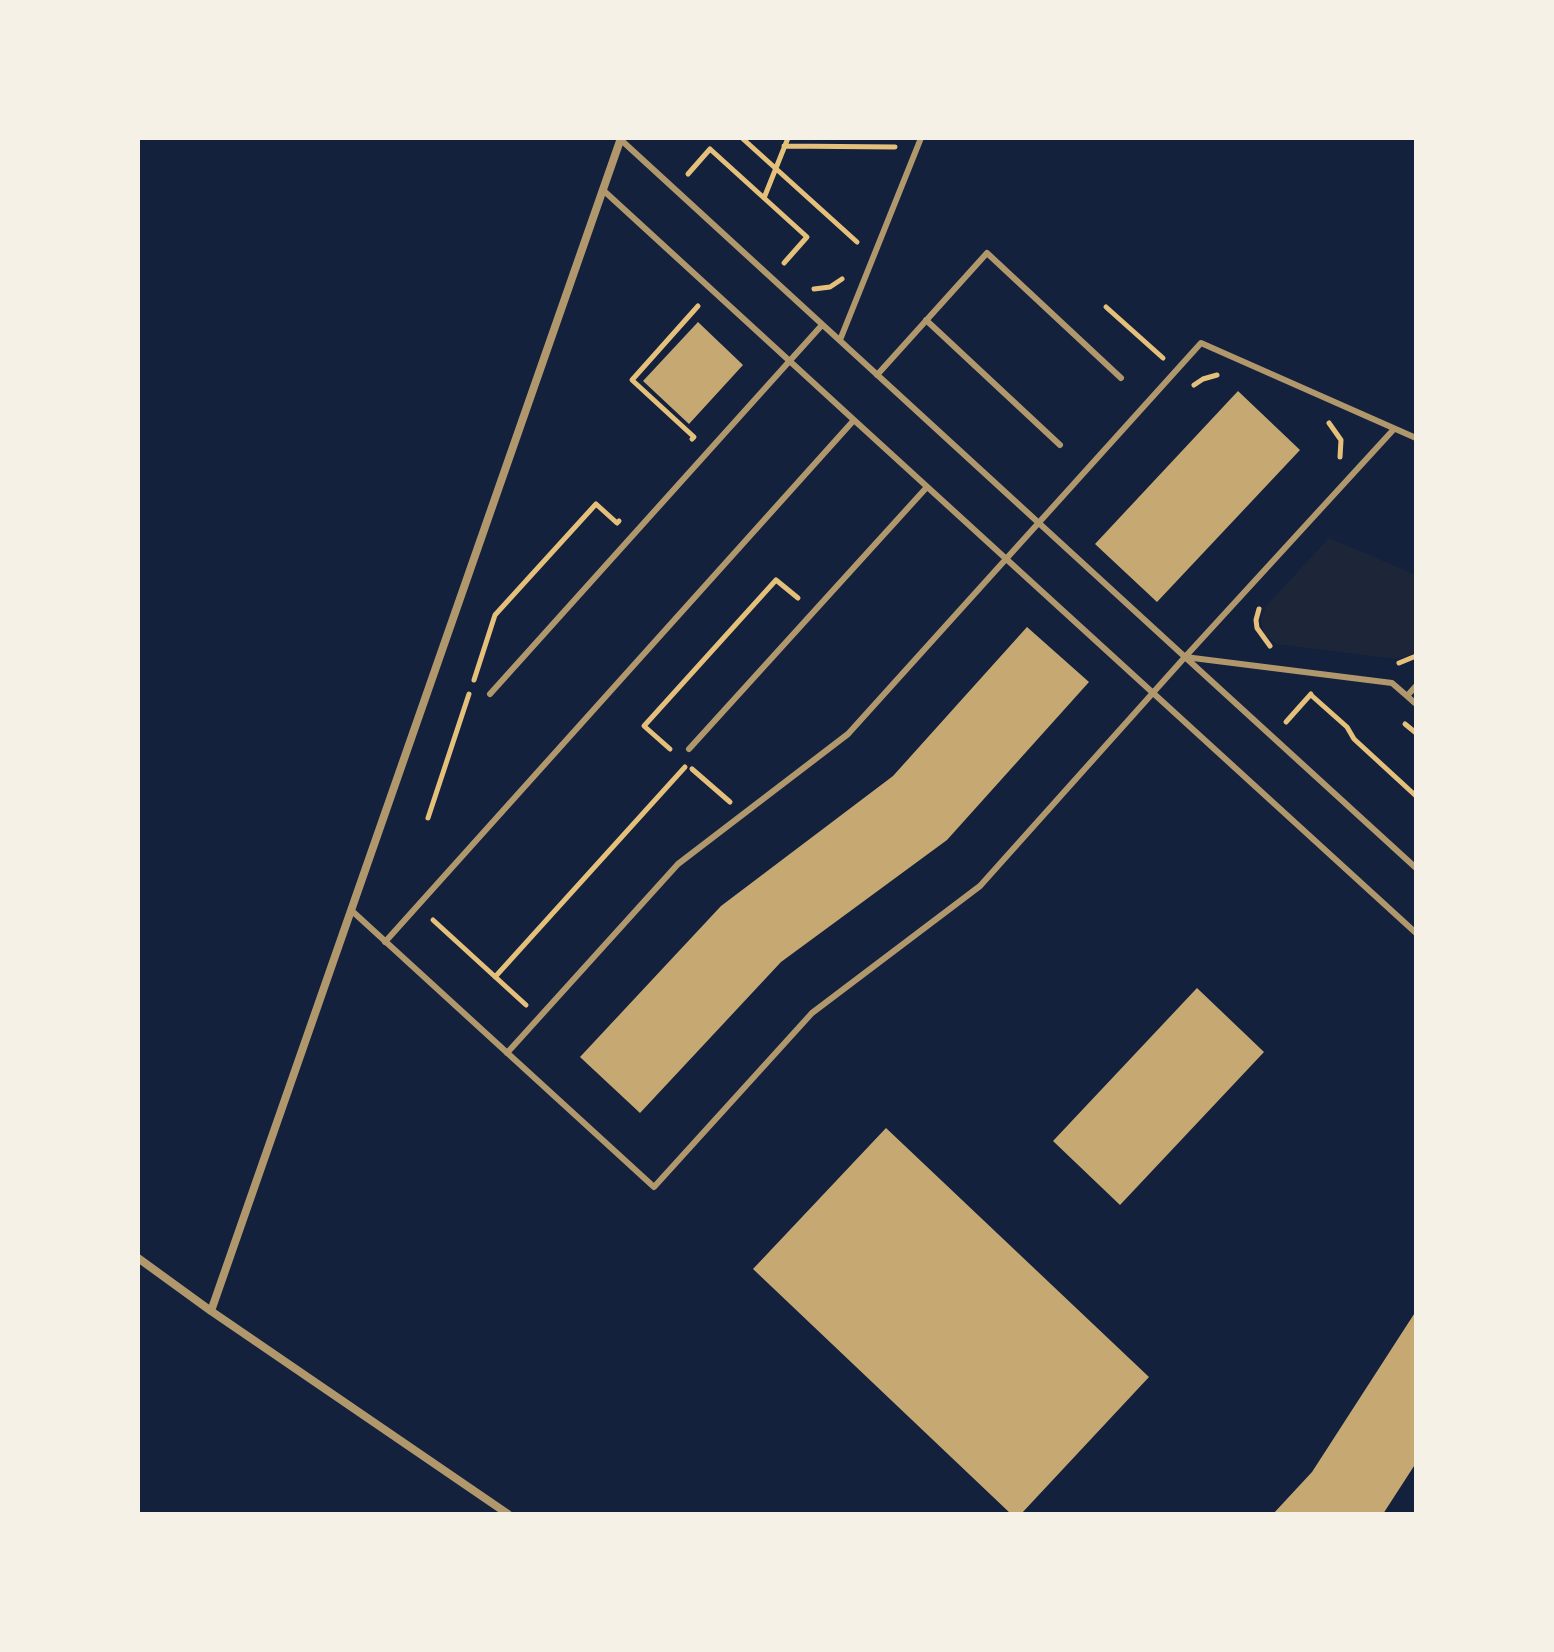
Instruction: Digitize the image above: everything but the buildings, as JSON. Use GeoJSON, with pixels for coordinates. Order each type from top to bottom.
{"type":"FeatureCollection","features":[{"type":"Feature","properties":{"kind":"street"},"geometry":{"type":"LineString","coordinates":[[211,1311],[621,138]]}},
{"type":"Feature","properties":{"kind":"street"},"geometry":{"type":"LineString","coordinates":[[138,1258],[508,1514]]}},
{"type":"Feature","properties":{"kind":"lane"},"geometry":{"type":"LineString","coordinates":[[621,138],[1416,868]]}},
{"type":"Feature","properties":{"kind":"lane"},"geometry":{"type":"LineString","coordinates":[[840,340],[921,138]]}},
{"type":"Feature","properties":{"kind":"lane"},"geometry":{"type":"LineString","coordinates":[[603,190],[1416,933]]}},
{"type":"Feature","properties":{"kind":"lane"},"geometry":{"type":"LineString","coordinates":[[877,375],[987,253],[1121,378]]}},
{"type":"Feature","properties":{"kind":"lane"},"geometry":{"type":"LineString","coordinates":[[926,320],[1060,445]]}},
{"type":"Feature","properties":{"kind":"lane"},"geometry":{"type":"LineString","coordinates":[[490,694],[822,325]]}},
{"type":"Feature","properties":{"kind":"lane"},"geometry":{"type":"LineString","coordinates":[[507,1053],[678,864],[848,734],[1201,343],[1416,438]]}},
{"type":"Feature","properties":{"kind":"lane"},"geometry":{"type":"LineString","coordinates":[[385,942],[854,420]]}},
{"type":"Feature","properties":{"kind":"lane"},"geometry":{"type":"LineString","coordinates":[[351,910],[654,1187],[812,1013],[980,886],[1394,429]]}},
{"type":"Feature","properties":{"kind":"lane"},"geometry":{"type":"LineString","coordinates":[[689,749],[927,487]]}},
{"type":"Feature","properties":{"kind":"lane"},"geometry":{"type":"LineString","coordinates":[[1185,657],[1392,683],[1416,704]]}},
{"type":"Feature","properties":{"kind":"lane"},"geometry":{"type":"LineString","coordinates":[[1407,696],[1416,686]]}},
{"type":"Feature","properties":{"kind":"path"},"geometry":{"type":"LineString","coordinates":[[742,138],[861,246]]}},
{"type":"Feature","properties":{"kind":"path"},"geometry":{"type":"LineString","coordinates":[[764,198],[788,138]]}},
{"type":"Feature","properties":{"kind":"path"},"geometry":{"type":"LineString","coordinates":[[784,146],[900,148]]}},
{"type":"Feature","properties":{"kind":"path"},"geometry":{"type":"LineString","coordinates":[[694,437],[632,380],[699,305],[710,315]]}},
{"type":"Feature","properties":{"kind":"path"},"geometry":{"type":"LineString","coordinates":[[1106,307],[1193,386],[1214,375],[1222,376]]}},
{"type":"Feature","properties":{"kind":"path"},"geometry":{"type":"LineString","coordinates":[[1316,417],[1337,431],[1342,450],[1339,460]]}},
{"type":"Feature","properties":{"kind":"path"},"geometry":{"type":"LineString","coordinates":[[684,448],[704,426]]}},
{"type":"Feature","properties":{"kind":"path"},"geometry":{"type":"LineString","coordinates":[[428,818],[495,615],[596,504],[617,523],[626,512]]}},
{"type":"Feature","properties":{"kind":"path"},"geometry":{"type":"LineString","coordinates":[[1247,590],[1262,604],[1256,620],[1257,628],[1266,643],[1274,648]]}},
{"type":"Feature","properties":{"kind":"path"},"geometry":{"type":"LineString","coordinates":[[1385,661],[1398,663],[1416,656]]}},
{"type":"Feature","properties":{"kind":"path"},"geometry":{"type":"LineString","coordinates":[[1298,693],[1324,696]]}},
{"type":"Feature","properties":{"kind":"path"},"geometry":{"type":"LineString","coordinates":[[1274,716],[1284,725],[1311,695]]}},
{"type":"Feature","properties":{"kind":"path"},"geometry":{"type":"LineString","coordinates":[[1311,695],[1416,796]]}},
{"type":"Feature","properties":{"kind":"path"},"geometry":{"type":"LineString","coordinates":[[1394,714],[1416,733]]}},
{"type":"Feature","properties":{"kind":"path"},"geometry":{"type":"LineString","coordinates":[[495,977],[687,765]]}},
{"type":"Feature","properties":{"kind":"path"},"geometry":{"type":"LineString","coordinates":[[417,906],[539,1017]]}},
{"type":"Feature","properties":{"kind":"shaded area"},"geometry":{"type":"Polygon","coordinates":[[[1329,538],[1416,575],[1416,650],[1412,654],[1397,659],[1277,644],[1264,634],[1261,619],[1266,606],[1329,538]]]}}]}
